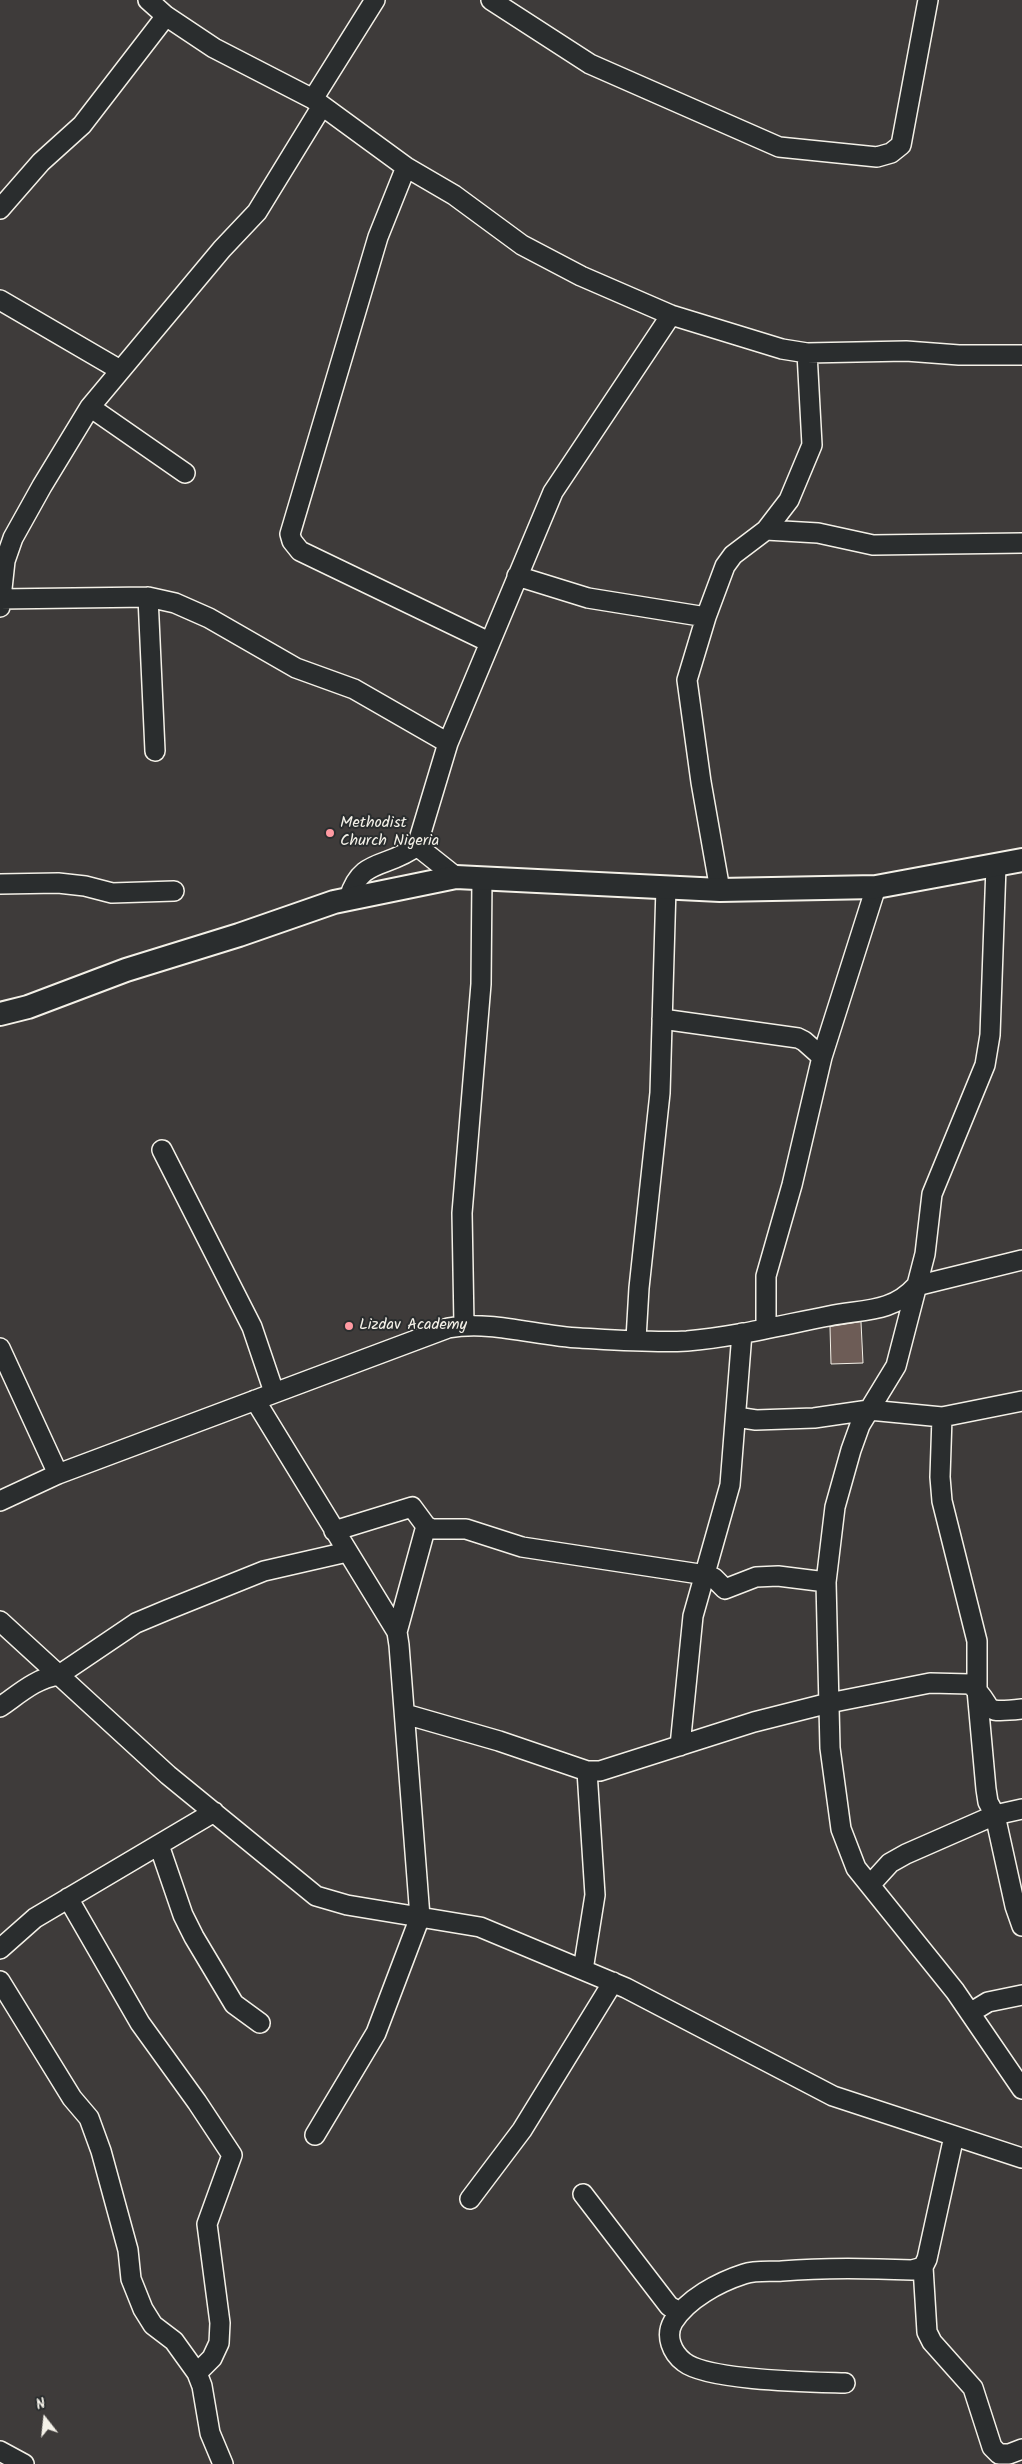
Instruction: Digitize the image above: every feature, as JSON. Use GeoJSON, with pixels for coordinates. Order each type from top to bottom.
{"type":"FeatureCollection","features":[{"type":"Feature","properties":{"kind":"street"},"geometry":{"type":"LineString","coordinates":[[148,0],[166,16],[214,48],[317,102],[406,167],[454,195],[522,245],[581,276],[671,316],[782,349],[807,353],[906,351],[960,355],[1022,355]]}},
{"type":"Feature","properties":{"kind":"street"},"geometry":{"type":"LineString","coordinates":[[375,0],[257,212],[222,248],[90,407],[13,538],[5,560],[0,602],[148,597],[175,603],[209,618],[296,668],[354,690],[448,743]]}},
{"type":"Feature","properties":{"kind":"street"},"geometry":{"type":"LineString","coordinates":[[490,0],[590,64],[779,147],[877,157],[891,153],[902,145],[928,0]]}},
{"type":"Feature","properties":{"kind":"street"},"geometry":{"type":"LineString","coordinates":[[0,208],[41,162],[82,125],[166,16]]}},
{"type":"Feature","properties":{"kind":"street"},"geometry":{"type":"LineString","coordinates":[[406,167],[378,237],[290,534],[292,541],[300,551],[489,642]]}},
{"type":"Feature","properties":{"kind":"street"},"geometry":{"type":"LineString","coordinates":[[0,300],[120,370]]}},
{"type":"Feature","properties":{"kind":"street"},"geometry":{"type":"LineString","coordinates":[[349,898],[354,882],[367,869],[403,857],[417,846],[448,743],[516,576],[553,492],[671,316]]}},
{"type":"Feature","properties":{"kind":"street"},"geometry":{"type":"LineString","coordinates":[[720,890],[701,782],[687,680],[706,617],[729,560],[766,530],[789,500],[812,445],[807,353]]}},
{"type":"Feature","properties":{"kind":"street"},"geometry":{"type":"LineString","coordinates":[[90,407],[185,473]]}},
{"type":"Feature","properties":{"kind":"street"},"geometry":{"type":"LineString","coordinates":[[766,530],[818,533],[873,545],[1022,543]]}},
{"type":"Feature","properties":{"kind":"street"},"geometry":{"type":"LineString","coordinates":[[516,576],[588,598],[706,617]]}},
{"type":"Feature","properties":{"kind":"street"},"geometry":{"type":"LineString","coordinates":[[148,597],[155,751]]}},
{"type":"Feature","properties":{"kind":"street"},"geometry":{"type":"LineString","coordinates":[[417,846],[456,877]]}},
{"type":"Feature","properties":{"kind":"street"},"geometry":{"type":"LineString","coordinates":[[0,1014],[28,1007],[126,970],[239,935],[334,902],[456,877],[720,890],[876,887],[1022,860]]}},
{"type":"Feature","properties":{"kind":"street"},"geometry":{"type":"LineString","coordinates":[[996,866],[990,1035],[985,1065],[932,1194],[924,1254],[896,1366],[860,1425],[851,1450],[835,1507],[826,1582],[830,1748],[841,1829],[856,1868],[955,1991],[1022,2089]]}},
{"type":"Feature","properties":{"kind":"street"},"geometry":{"type":"LineString","coordinates":[[464,1325],[462,1213],[480,984],[482,878]]}},
{"type":"Feature","properties":{"kind":"street"},"geometry":{"type":"LineString","coordinates":[[0,884],[58,883],[85,886],[112,894],[174,892]]}},
{"type":"Feature","properties":{"kind":"street"},"geometry":{"type":"LineString","coordinates":[[636,1339],[639,1288],[660,1093],[666,887]]}},
{"type":"Feature","properties":{"kind":"street"},"geometry":{"type":"LineString","coordinates":[[766,1328],[766,1276],[792,1185],[822,1057],[876,887]]}},
{"type":"Feature","properties":{"kind":"street"},"geometry":{"type":"LineString","coordinates":[[662,1019],[798,1038],[822,1057]]}},
{"type":"Feature","properties":{"kind":"street"},"geometry":{"type":"LineString","coordinates":[[162,1150],[252,1327],[274,1392]]}},
{"type":"Feature","properties":{"kind":"street"},"geometry":{"type":"LineString","coordinates":[[0,1501],[58,1474],[433,1332],[464,1325],[578,1338],[685,1341],[742,1333],[845,1313],[886,1308],[905,1298],[916,1286],[1022,1260]]}},
{"type":"Feature","properties":{"kind":"street"},"geometry":{"type":"LineString","coordinates":[[680,1746],[693,1616],[730,1485],[742,1333]]}},
{"type":"Feature","properties":{"kind":"street"},"geometry":{"type":"LineString","coordinates":[[0,1348],[58,1474]]}},
{"type":"Feature","properties":{"kind":"street"},"geometry":{"type":"LineString","coordinates":[[255,1400],[346,1552],[397,1632]]}},
{"type":"Feature","properties":{"kind":"street"},"geometry":{"type":"LineString","coordinates":[[736,1417],[756,1420],[814,1418],[870,1410],[942,1417],[1022,1401]]}},
{"type":"Feature","properties":{"kind":"street"},"geometry":{"type":"LineString","coordinates":[[942,1417],[940,1477],[942,1501],[977,1642],[977,1690],[986,1790],[988,1802],[995,1815],[1021,1920]]}},
{"type":"Feature","properties":{"kind":"street"},"geometry":{"type":"LineString","coordinates":[[334,1531],[412,1507],[426,1526],[432,1528],[466,1529],[522,1547],[706,1575],[714,1578],[725,1589],[756,1577],[778,1576],[826,1582]]}},
{"type":"Feature","properties":{"kind":"street"},"geometry":{"type":"LineString","coordinates":[[315,2136],[376,2033],[420,1917],[397,1632],[426,1526]]}},
{"type":"Feature","properties":{"kind":"street"},"geometry":{"type":"LineString","coordinates":[[0,1707],[39,1680],[46,1676],[59,1675],[136,1624],[167,1610],[264,1572],[346,1552]]}},
{"type":"Feature","properties":{"kind":"street"},"geometry":{"type":"LineString","coordinates":[[0,1621],[168,1775],[316,1896],[347,1905],[480,1927],[613,1982],[833,2096],[1022,2158]]}},
{"type":"Feature","properties":{"kind":"street"},"geometry":{"type":"LineString","coordinates":[[405,1714],[498,1741],[587,1771],[600,1771],[754,1722],[829,1703],[930,1683],[970,1684],[977,1690],[988,1708],[994,1712],[1022,1709]]}},
{"type":"Feature","properties":{"kind":"street"},"geometry":{"type":"LineString","coordinates":[[583,1970],[595,1894],[587,1771]]}},
{"type":"Feature","properties":{"kind":"street"},"geometry":{"type":"LineString","coordinates":[[870,1885],[890,1863],[906,1854],[995,1815],[1022,1809]]}},
{"type":"Feature","properties":{"kind":"street"},"geometry":{"type":"LineString","coordinates":[[0,1949],[35,1918],[214,1812]]}},
{"type":"Feature","properties":{"kind":"street"},"geometry":{"type":"LineString","coordinates":[[159,1845],[183,1915],[194,1937],[234,2004],[260,2023]]}},
{"type":"Feature","properties":{"kind":"street"},"geometry":{"type":"LineString","coordinates":[[68,1898],[140,2023],[232,2154],[207,2224],[220,2323],[219,2343],[212,2358],[197,2373]]}},
{"type":"Feature","properties":{"kind":"street"},"geometry":{"type":"LineString","coordinates":[[0,1981],[72,2098],[89,2118],[102,2151],[128,2250],[131,2279],[143,2309],[154,2324],[174,2341],[197,2373],[202,2386],[210,2433],[223,2464]]}},
{"type":"Feature","properties":{"kind":"street"},"geometry":{"type":"LineString","coordinates":[[470,2199],[522,2130],[613,1982]]}},
{"type":"Feature","properties":{"kind":"street"},"geometry":{"type":"LineString","coordinates":[[970,2013],[988,2002],[1022,1995]]}},
{"type":"Feature","properties":{"kind":"street"},"geometry":{"type":"LineString","coordinates":[[954,2136],[927,2259],[923,2267],[927,2332],[932,2342],[973,2388],[992,2447],[999,2454],[1009,2454],[1022,2449]]}},
{"type":"Feature","properties":{"kind":"street"},"geometry":{"type":"LineString","coordinates":[[583,2194],[669,2306],[680,2312]]}},
{"type":"Feature","properties":{"kind":"street"},"geometry":{"type":"LineString","coordinates":[[845,2384],[747,2378],[704,2370],[685,2363],[674,2351],[669,2341],[671,2326],[680,2312],[705,2292],[745,2274],[828,2267],[912,2270],[923,2267]]}},
{"type":"Feature","properties":{"kind":"street"},"geometry":{"type":"LineString","coordinates":[[0,2451],[24,2464]]}},
{"type":"Feature","properties":{"kind":"building"},"geometry":{"type":"Polygon","coordinates":[[[861,1322],[863,1363],[831,1364],[830,1327],[861,1322]]]}},
{"type":"Feature","properties":{"kind":"place","name":"Methodist Church Nigeria"},"geometry":{"type":"Point","coordinates":[330,833]}},
{"type":"Feature","properties":{"kind":"place","name":"Lizdav Academy"},"geometry":{"type":"Point","coordinates":[349,1326]}}]}
